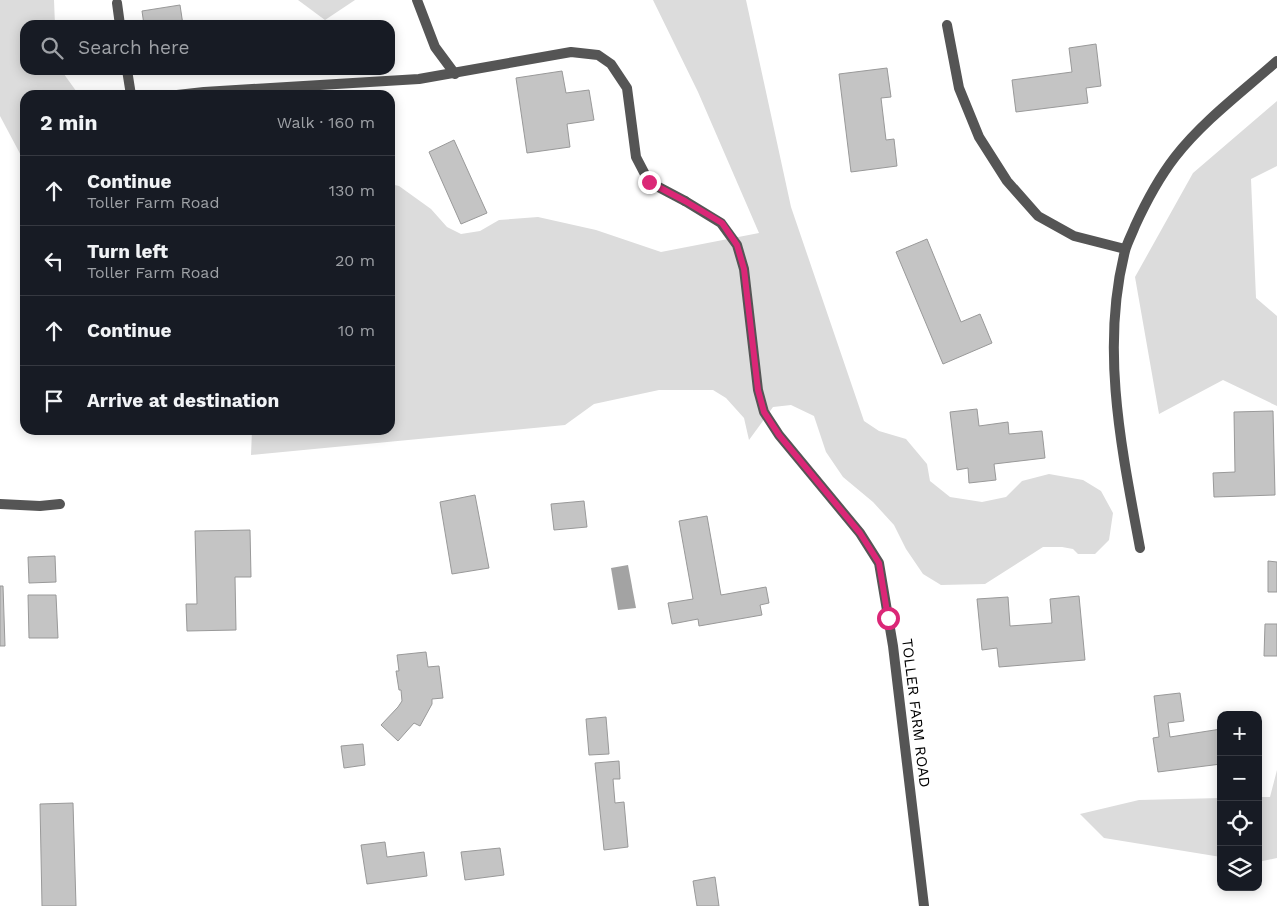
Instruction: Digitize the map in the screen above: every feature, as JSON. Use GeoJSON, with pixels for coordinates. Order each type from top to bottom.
{"type":"FeatureCollection","features":[{"type":"Feature","properties":{"kind":"street"},"geometry":{"type":"LineString","coordinates":[[417,0],[435,47],[455,74]]}},
{"type":"Feature","properties":{"kind":"street"},"geometry":{"type":"LineString","coordinates":[[117,4],[119,20]]}},
{"type":"Feature","properties":{"kind":"street"},"geometry":{"type":"LineString","coordinates":[[946,24],[959,88],[979,137],[1007,181],[1038,216],[1074,236],[1125,250]]}},
{"type":"Feature","properties":{"kind":"street","name":"TOLLER FARM ROAD"},"geometry":{"type":"LineString","coordinates":[[237,90],[419,79],[571,52],[598,55],[612,64],[627,88],[636,156],[649,182],[722,223],[737,245],[744,269],[758,390],[764,412],[779,435],[860,533],[879,563],[893,646],[924,906]]}},
{"type":"Feature","properties":{"kind":"street"},"geometry":{"type":"LineString","coordinates":[[1140,548],[1120,445],[1115,392],[1114,311],[1125,250],[1150,193],[1175,156],[1210,120],[1277,61]]}},
{"type":"Feature","properties":{"kind":"street"},"geometry":{"type":"LineString","coordinates":[[129,75],[130,90]]}},
{"type":"Feature","properties":{"kind":"street"},"geometry":{"type":"LineString","coordinates":[[0,504],[40,506],[60,504]]}},
{"type":"Feature","properties":{"kind":"shaded area"},"geometry":{"type":"Polygon","coordinates":[[[0,0],[54,0],[55,20],[20,20],[20,75],[65,75],[75,90],[20,90],[20,154],[0,116],[0,0]]]}},
{"type":"Feature","properties":{"kind":"shaded area"},"geometry":{"type":"Polygon","coordinates":[[[298,0],[355,0],[325,20],[298,0]]]}},
{"type":"Feature","properties":{"kind":"shaded area"},"geometry":{"type":"Polygon","coordinates":[[[653,0],[746,0],[791,207],[864,421],[879,431],[906,439],[927,464],[930,481],[950,497],[982,502],[1006,497],[1022,481],[1049,474],[1083,480],[1101,491],[1113,513],[1109,540],[1095,554],[1078,554],[1073,549],[1062,547],[1043,547],[985,584],[941,585],[923,574],[906,549],[894,525],[873,502],[843,477],[826,452],[814,416],[791,405],[773,407],[749,440],[744,418],[726,398],[713,390],[659,390],[594,404],[565,425],[251,455],[252,435],[395,435],[395,185],[431,209],[447,227],[461,234],[480,231],[499,220],[538,217],[596,230],[661,252],[759,233],[698,92],[653,0]]]}},
{"type":"Feature","properties":{"kind":"shaded area"},"geometry":{"type":"Polygon","coordinates":[[[1277,101],[1277,166],[1251,179],[1256,298],[1277,316],[1277,406],[1223,380],[1159,414],[1135,277],[1193,173],[1277,101]]]}},
{"type":"Feature","properties":{"kind":"shaded area"},"geometry":{"type":"Polygon","coordinates":[[[628,565],[636,608],[618,610],[611,568],[628,565]]]}},
{"type":"Feature","properties":{"kind":"shaded area"},"geometry":{"type":"Polygon","coordinates":[[[1277,770],[1277,858],[1262,861],[1262,797],[1270,797],[1277,770]]]}},
{"type":"Feature","properties":{"kind":"shaded area"},"geometry":{"type":"Polygon","coordinates":[[[1217,798],[1217,856],[1104,838],[1080,814],[1139,800],[1217,798]]]}},
{"type":"Feature","properties":{"kind":"building"},"geometry":{"type":"Polygon","coordinates":[[[180,5],[182,20],[143,20],[142,11],[180,5]]]}},
{"type":"Feature","properties":{"kind":"building"},"geometry":{"type":"Polygon","coordinates":[[[1096,44],[1101,86],[1086,88],[1088,103],[1016,112],[1012,80],[1072,72],[1069,48],[1096,44]]]}},
{"type":"Feature","properties":{"kind":"building"},"geometry":{"type":"Polygon","coordinates":[[[887,68],[891,97],[881,98],[886,140],[894,139],[897,166],[851,172],[839,74],[887,68]]]}},
{"type":"Feature","properties":{"kind":"building"},"geometry":{"type":"Polygon","coordinates":[[[562,71],[566,93],[589,90],[594,120],[567,124],[570,147],[527,153],[516,78],[562,71]]]}},
{"type":"Feature","properties":{"kind":"building"},"geometry":{"type":"Polygon","coordinates":[[[454,140],[487,213],[461,224],[429,152],[454,140]]]}},
{"type":"Feature","properties":{"kind":"building"},"geometry":{"type":"Polygon","coordinates":[[[927,239],[961,322],[980,314],[992,343],[943,364],[896,252],[927,239]]]}},
{"type":"Feature","properties":{"kind":"building"},"geometry":{"type":"Polygon","coordinates":[[[977,409],[979,426],[1008,422],[1009,434],[1042,431],[1045,458],[994,464],[996,480],[969,483],[968,468],[957,470],[950,412],[977,409]]]}},
{"type":"Feature","properties":{"kind":"building"},"geometry":{"type":"Polygon","coordinates":[[[1273,411],[1275,495],[1214,497],[1213,473],[1235,472],[1234,412],[1273,411]]]}},
{"type":"Feature","properties":{"kind":"building"},"geometry":{"type":"Polygon","coordinates":[[[475,495],[489,568],[452,574],[440,502],[475,495]]]}},
{"type":"Feature","properties":{"kind":"building"},"geometry":{"type":"Polygon","coordinates":[[[584,501],[587,527],[554,530],[551,504],[584,501]]]}},
{"type":"Feature","properties":{"kind":"building"},"geometry":{"type":"Polygon","coordinates":[[[707,516],[721,595],[766,587],[769,603],[760,605],[762,615],[699,626],[698,619],[672,624],[668,603],[693,599],[679,521],[707,516]]]}},
{"type":"Feature","properties":{"kind":"building"},"geometry":{"type":"Polygon","coordinates":[[[250,530],[251,577],[235,577],[236,630],[187,631],[186,604],[197,604],[195,531],[250,530]]]}},
{"type":"Feature","properties":{"kind":"building"},"geometry":{"type":"Polygon","coordinates":[[[55,556],[56,582],[29,583],[28,557],[55,556]]]}},
{"type":"Feature","properties":{"kind":"building"},"geometry":{"type":"Polygon","coordinates":[[[1268,561],[1277,562],[1277,592],[1268,592],[1268,561]]]}},
{"type":"Feature","properties":{"kind":"building"},"geometry":{"type":"Polygon","coordinates":[[[0,586],[3,586],[5,646],[0,646],[0,586]]]}},
{"type":"Feature","properties":{"kind":"building"},"geometry":{"type":"Polygon","coordinates":[[[28,595],[56,595],[58,638],[29,638],[28,595]]]}},
{"type":"Feature","properties":{"kind":"building"},"geometry":{"type":"Polygon","coordinates":[[[1079,596],[1085,660],[999,667],[997,648],[982,650],[977,599],[1008,597],[1010,626],[1052,623],[1050,599],[1079,596]]]}},
{"type":"Feature","properties":{"kind":"building"},"geometry":{"type":"Polygon","coordinates":[[[1265,624],[1277,624],[1277,656],[1264,656],[1265,624]]]}},
{"type":"Feature","properties":{"kind":"building"},"geometry":{"type":"Polygon","coordinates":[[[426,652],[428,667],[439,666],[443,698],[432,699],[432,704],[420,726],[414,723],[398,741],[381,725],[402,701],[396,671],[399,671],[397,655],[426,652]]]}},
{"type":"Feature","properties":{"kind":"building"},"geometry":{"type":"Polygon","coordinates":[[[1180,693],[1184,721],[1168,723],[1170,737],[1217,730],[1217,765],[1158,772],[1153,738],[1159,737],[1154,696],[1180,693]]]}},
{"type":"Feature","properties":{"kind":"building"},"geometry":{"type":"Polygon","coordinates":[[[606,717],[609,754],[589,755],[586,719],[606,717]]]}},
{"type":"Feature","properties":{"kind":"building"},"geometry":{"type":"Polygon","coordinates":[[[363,744],[365,765],[344,768],[341,746],[363,744]]]}},
{"type":"Feature","properties":{"kind":"building"},"geometry":{"type":"Polygon","coordinates":[[[619,761],[620,779],[613,779],[615,803],[624,802],[628,847],[604,850],[595,763],[619,761]]]}},
{"type":"Feature","properties":{"kind":"building"},"geometry":{"type":"Polygon","coordinates":[[[73,803],[76,906],[42,906],[40,804],[73,803]]]}},
{"type":"Feature","properties":{"kind":"building"},"geometry":{"type":"Polygon","coordinates":[[[385,842],[387,857],[424,852],[427,876],[367,884],[361,845],[385,842]]]}},
{"type":"Feature","properties":{"kind":"building"},"geometry":{"type":"Polygon","coordinates":[[[500,848],[504,875],[465,880],[461,852],[500,848]]]}},
{"type":"Feature","properties":{"kind":"building"},"geometry":{"type":"Polygon","coordinates":[[[715,877],[719,906],[697,906],[693,881],[715,877]]]}},
{"type":"Feature","properties":{"kind":"route"},"geometry":{"type":"LineString","coordinates":[[649,182],[722,223],[737,245],[744,269],[758,390],[764,412],[779,435],[860,533],[879,563],[888,618]]}}]}
